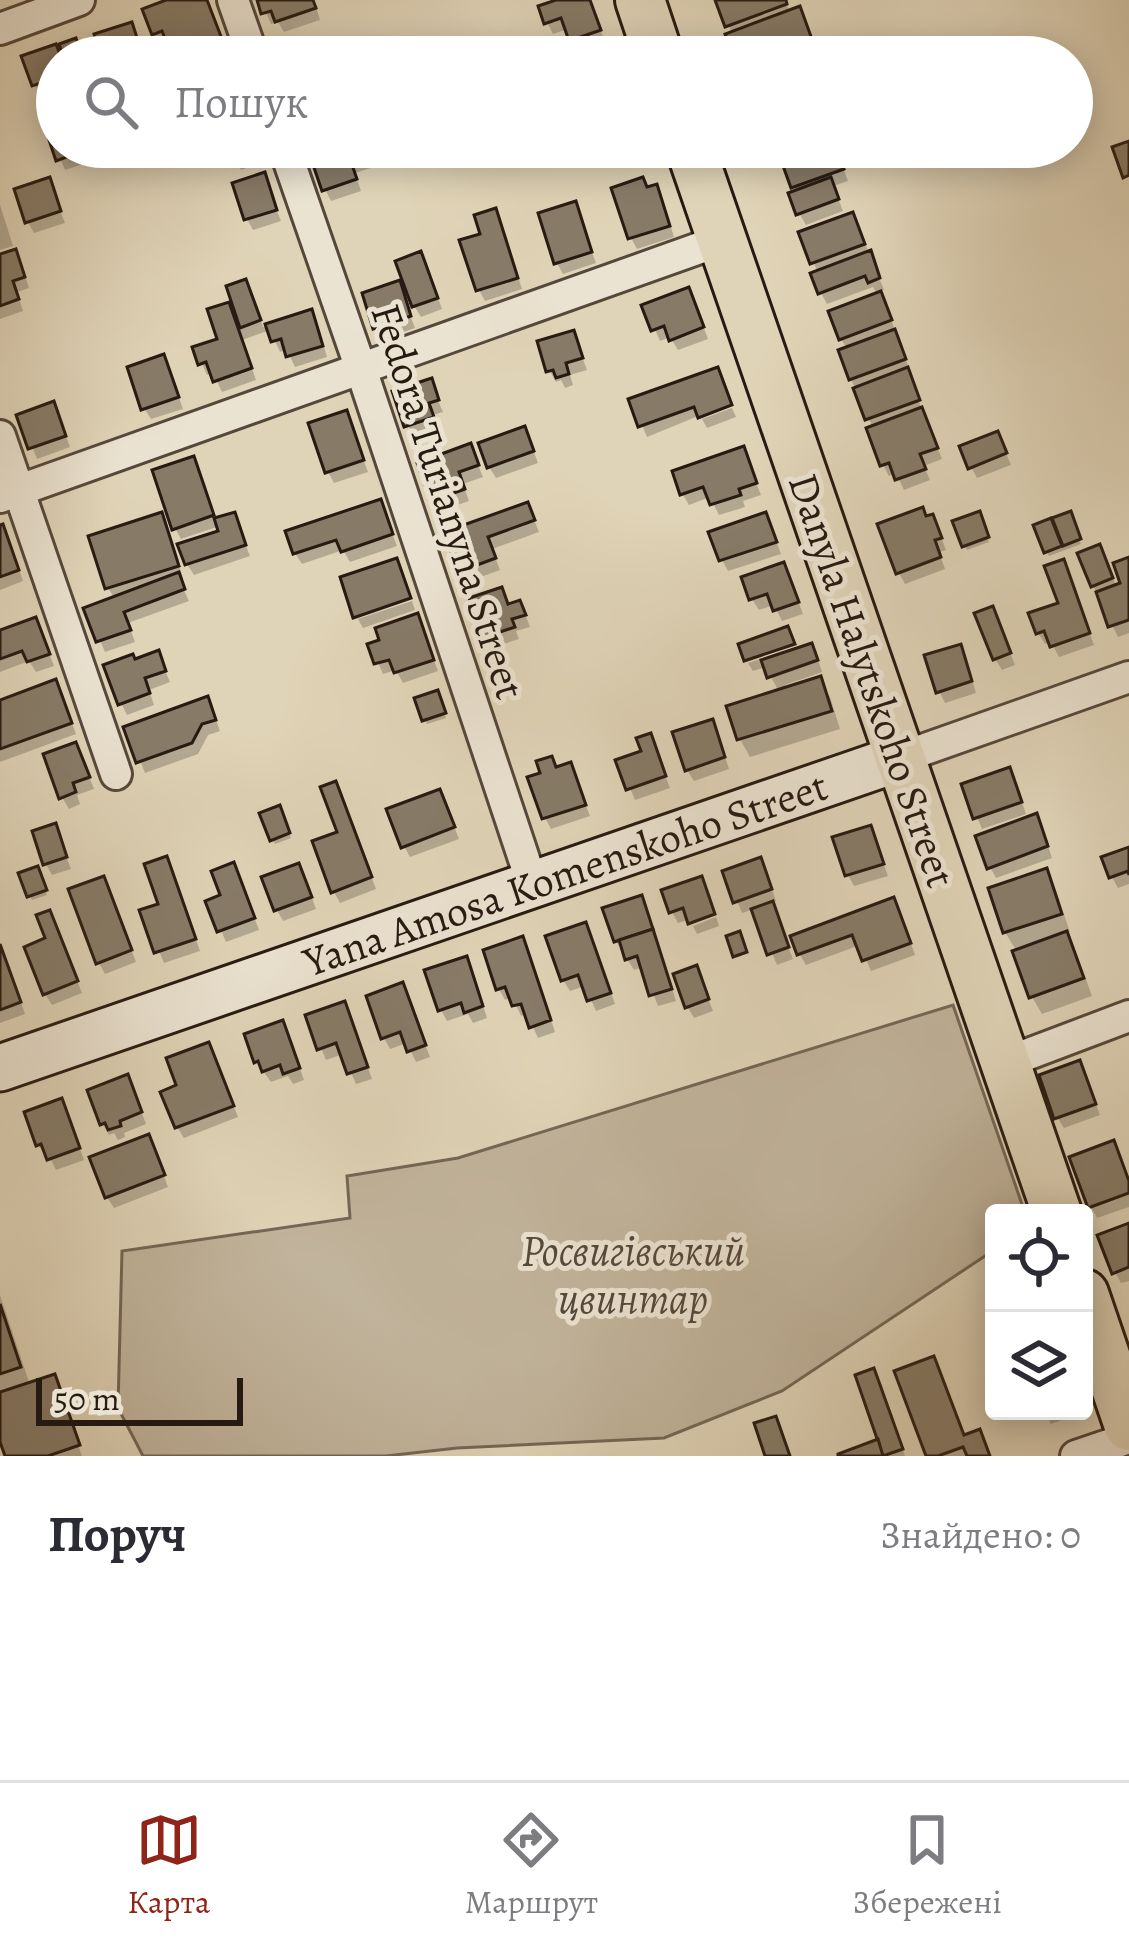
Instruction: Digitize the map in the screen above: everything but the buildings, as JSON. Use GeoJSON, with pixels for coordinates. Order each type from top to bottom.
{"type":"FeatureCollection","features":[{"type":"Feature","properties":{"kind":"main road"},"geometry":{"type":"LineString","coordinates":[[640,0],[652,36]]}},
{"type":"Feature","properties":{"kind":"main road","name":"Danyla Halytskoho Street"},"geometry":{"type":"LineString","coordinates":[[697,168],[1054,1204]]}},
{"type":"Feature","properties":{"kind":"main road"},"geometry":{"type":"LineString","coordinates":[[1090,1312],[1129,1426]]}},
{"type":"Feature","properties":{"kind":"street"},"geometry":{"type":"LineString","coordinates":[[0,29],[80,0]]}},
{"type":"Feature","properties":{"kind":"street"},"geometry":{"type":"LineString","coordinates":[[233,0],[246,36]]}},
{"type":"Feature","properties":{"kind":"street","name":"Fedora Turianyna Street"},"geometry":{"type":"LineString","coordinates":[[291,168],[532,883]]}},
{"type":"Feature","properties":{"kind":"street"},"geometry":{"type":"LineString","coordinates":[[10,493],[722,240]]}},
{"type":"Feature","properties":{"kind":"street"},"geometry":{"type":"LineString","coordinates":[[0,436],[10,493],[116,774]]}},
{"type":"Feature","properties":{"kind":"street","name":"Yana Amosa Komenskoho Street"},"geometry":{"type":"LineString","coordinates":[[0,1068],[1129,677]]}},
{"type":"Feature","properties":{"kind":"street"},"geometry":{"type":"LineString","coordinates":[[1005,1063],[1129,1016]]}},
{"type":"Feature","properties":{"kind":"street"},"geometry":{"type":"LineString","coordinates":[[1076,1456],[1129,1438]]}},
{"type":"Feature","properties":{"kind":"green space","name":"Росвигівський цвинтар"},"geometry":{"type":"Polygon","coordinates":[[[953,1005],[1022,1204],[985,1204],[985,1256],[782,1391],[664,1438],[386,1456],[143,1456],[118,1408],[122,1251],[350,1218],[347,1176],[458,1158],[953,1005]]]}}]}
